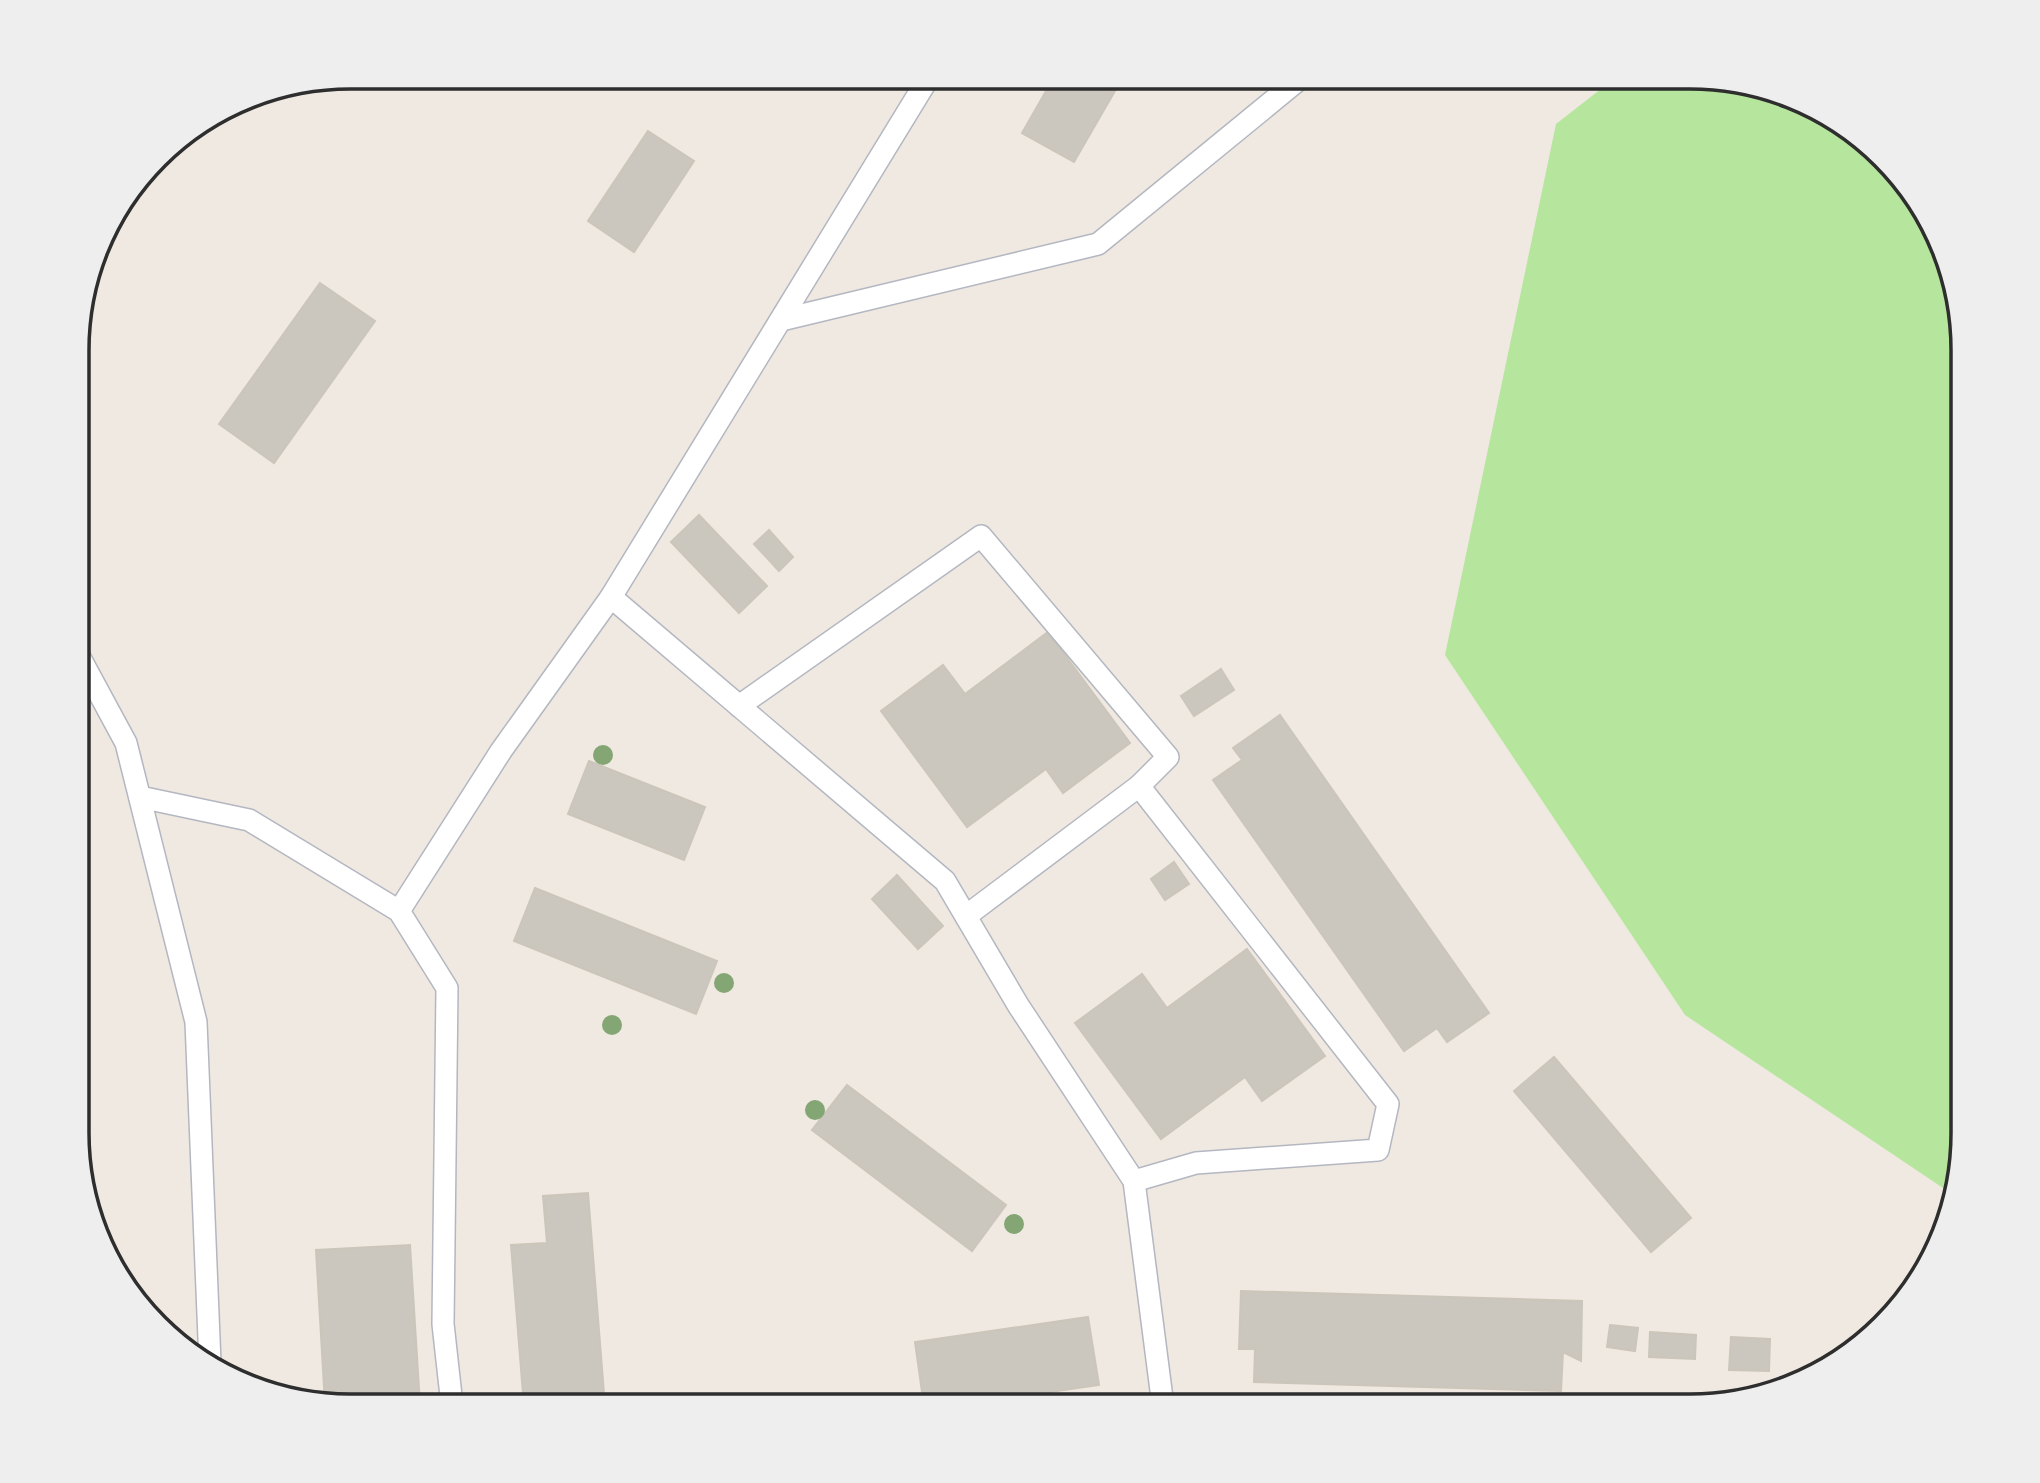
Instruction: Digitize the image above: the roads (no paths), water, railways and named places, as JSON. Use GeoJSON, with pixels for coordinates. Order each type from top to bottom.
{"type":"FeatureCollection","features":[{"type":"Feature","properties":{"kind":"lane"},"geometry":{"type":"LineString","coordinates":[[399,911],[501,751],[611,597],[922,89]]}},
{"type":"Feature","properties":{"kind":"lane"},"geometry":{"type":"LineString","coordinates":[[781,320],[1098,244],[1287,89]]}},
{"type":"Feature","properties":{"kind":"lane"},"geometry":{"type":"LineString","coordinates":[[739,706],[981,536],[1168,757],[1139,786],[966,916]]}},
{"type":"Feature","properties":{"kind":"lane"},"geometry":{"type":"LineString","coordinates":[[611,597],[945,881],[1018,1005],[1134,1181],[1161,1394]]}},
{"type":"Feature","properties":{"kind":"lane"},"geometry":{"type":"LineString","coordinates":[[89,675],[126,743],[195,1022],[210,1353]]}},
{"type":"Feature","properties":{"kind":"lane"},"geometry":{"type":"LineString","coordinates":[[1134,1181],[1196,1163],[1378,1150],[1388,1104],[1139,786]]}},
{"type":"Feature","properties":{"kind":"lane"},"geometry":{"type":"LineString","coordinates":[[140,797],[248,820],[399,911],[447,988],[443,1324],[451,1394]]}}]}
